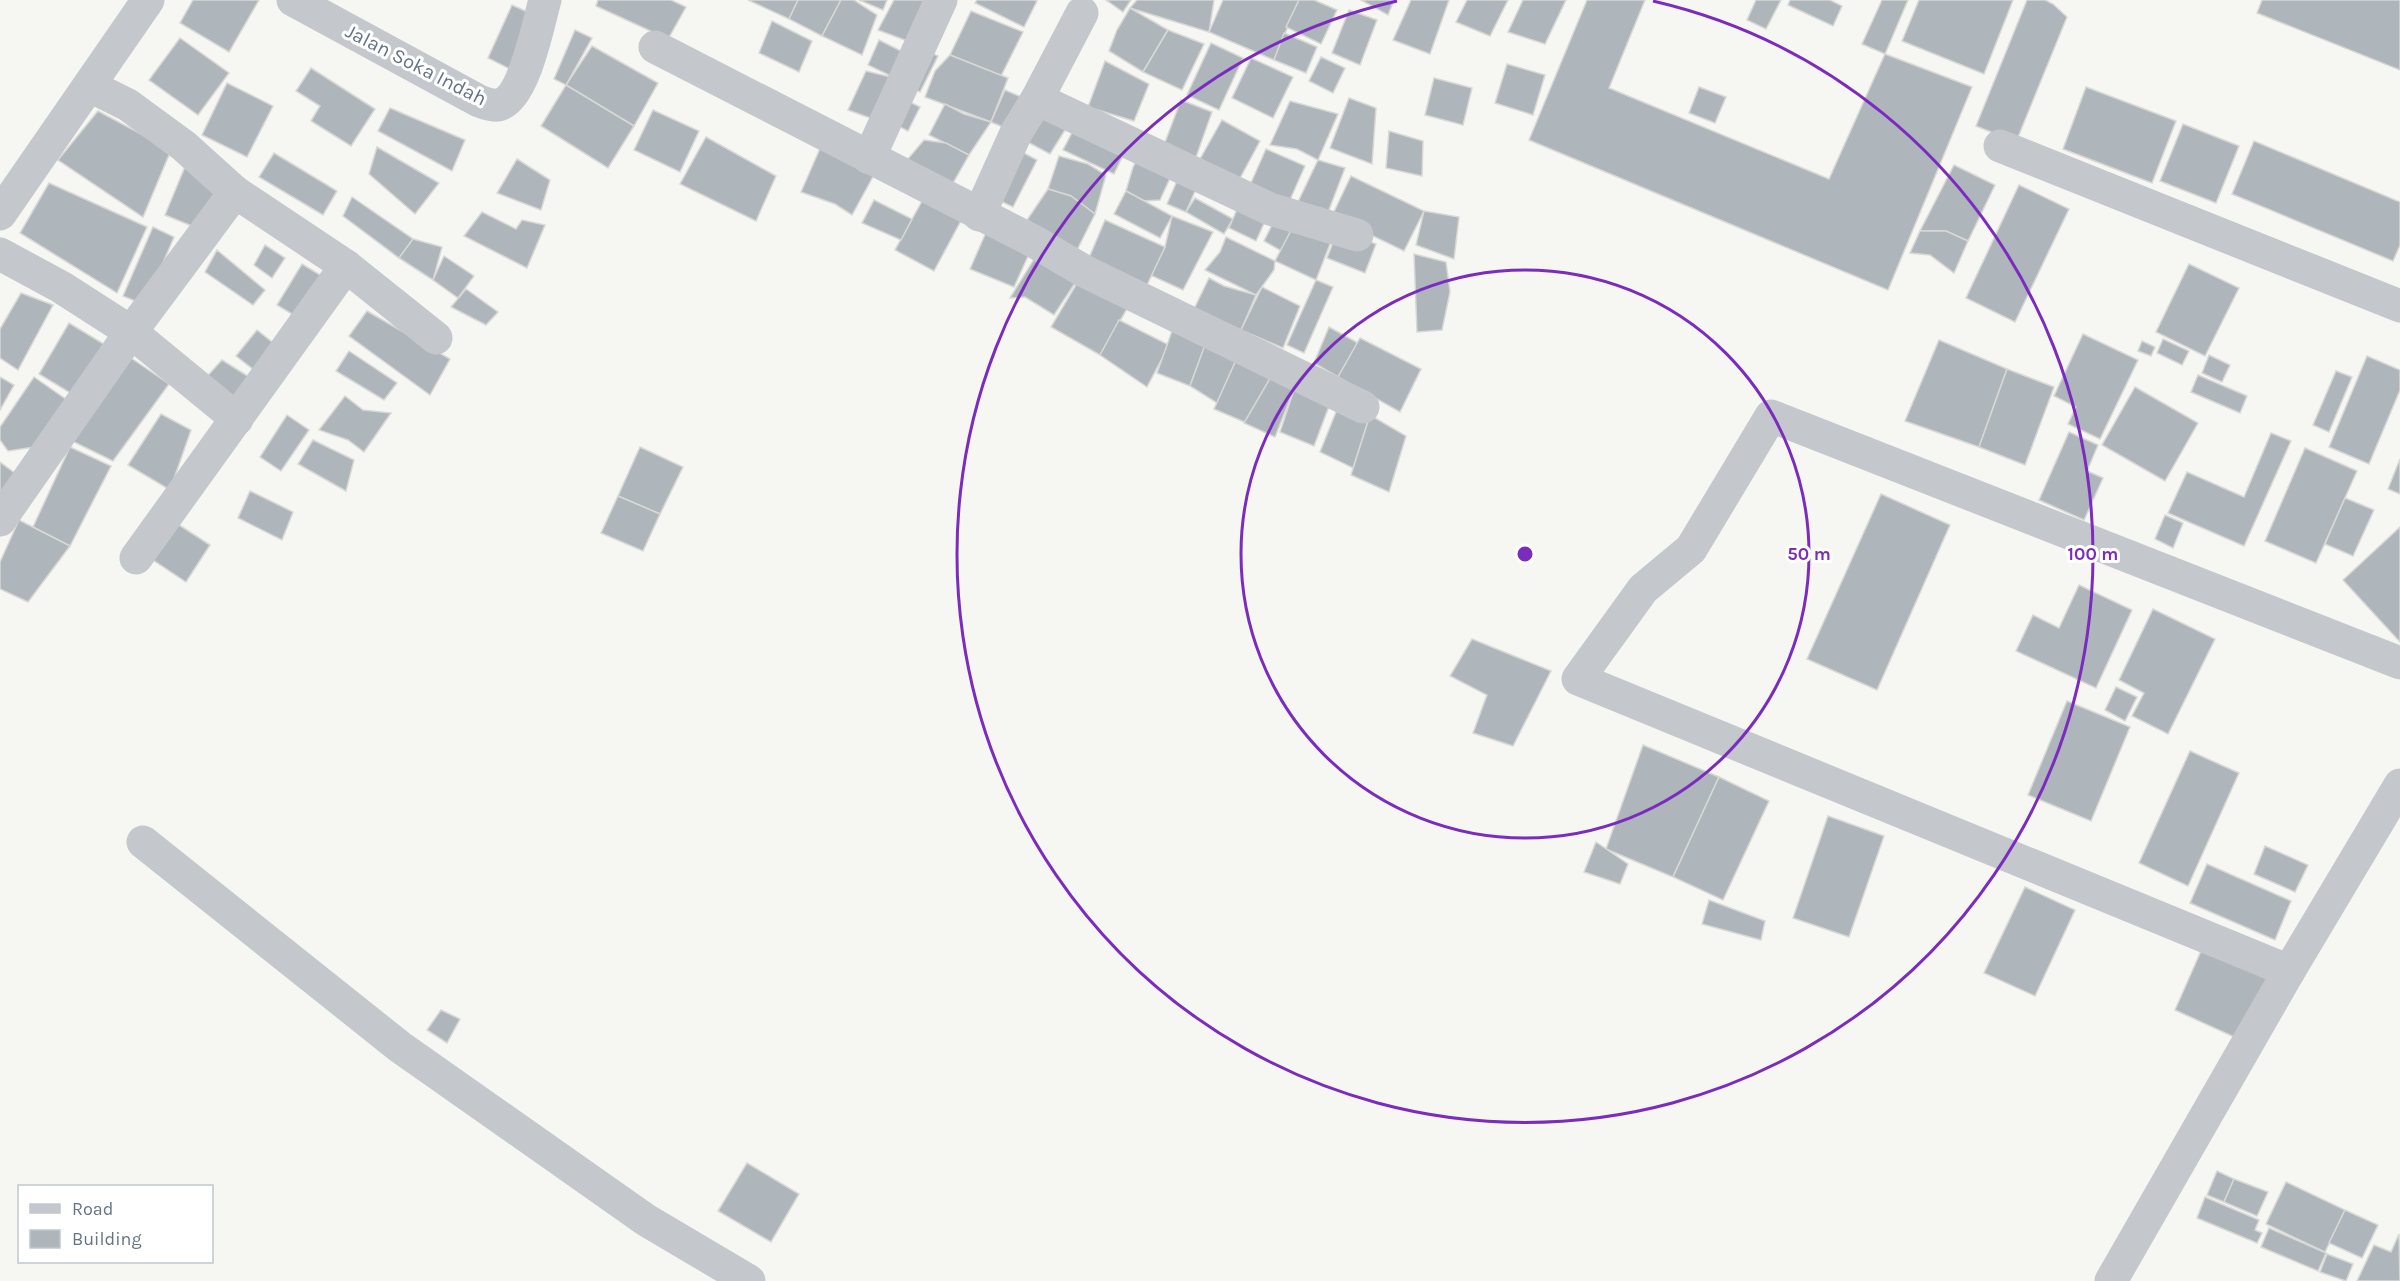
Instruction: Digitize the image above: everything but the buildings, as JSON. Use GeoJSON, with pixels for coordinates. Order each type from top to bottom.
{"type":"FeatureCollection","features":[{"type":"Feature","properties":{"kind":"street","name":"Jalan Soka Indah"},"geometry":{"type":"LineString","coordinates":[[292,0],[479,101],[496,105],[509,100],[520,82],[545,0]]}},
{"type":"Feature","properties":{"kind":"street"},"geometry":{"type":"LineString","coordinates":[[869,158],[941,0]]}},
{"type":"Feature","properties":{"kind":"street"},"geometry":{"type":"LineString","coordinates":[[0,214],[90,86],[139,3]]}},
{"type":"Feature","properties":{"kind":"street"},"geometry":{"type":"LineString","coordinates":[[979,215],[1016,133],[1037,99],[1082,13]]}},
{"type":"Feature","properties":{"kind":"street"},"geometry":{"type":"LineString","coordinates":[[655,47],[1035,242],[1084,271],[1210,332],[1245,352],[1363,407]]}},
{"type":"Feature","properties":{"kind":"street"},"geometry":{"type":"LineString","coordinates":[[90,86],[128,105],[184,146],[235,192],[346,266],[436,338]]}},
{"type":"Feature","properties":{"kind":"street"},"geometry":{"type":"LineString","coordinates":[[1037,99],[1270,209],[1357,235]]}},
{"type":"Feature","properties":{"kind":"street"},"geometry":{"type":"LineString","coordinates":[[2000,146],[2400,306]]}},
{"type":"Feature","properties":{"kind":"street"},"geometry":{"type":"LineString","coordinates":[[0,520],[132,332],[235,192]]}},
{"type":"Feature","properties":{"kind":"street"},"geometry":{"type":"LineString","coordinates":[[0,254],[61,287],[132,332],[237,419]]}},
{"type":"Feature","properties":{"kind":"street"},"geometry":{"type":"LineString","coordinates":[[136,558],[346,266]]}},
{"type":"Feature","properties":{"kind":"street"},"geometry":{"type":"LineString","coordinates":[[2289,971],[1578,679],[1643,589],[1691,549],[1771,416],[2400,663]]}},
{"type":"Feature","properties":{"kind":"street"},"geometry":{"type":"LineString","coordinates":[[2111,1281],[2289,971],[2400,785]]}},
{"type":"Feature","properties":{"kind":"street"},"geometry":{"type":"LineString","coordinates":[[143,842],[400,1047],[646,1220],[749,1281]]}}]}
